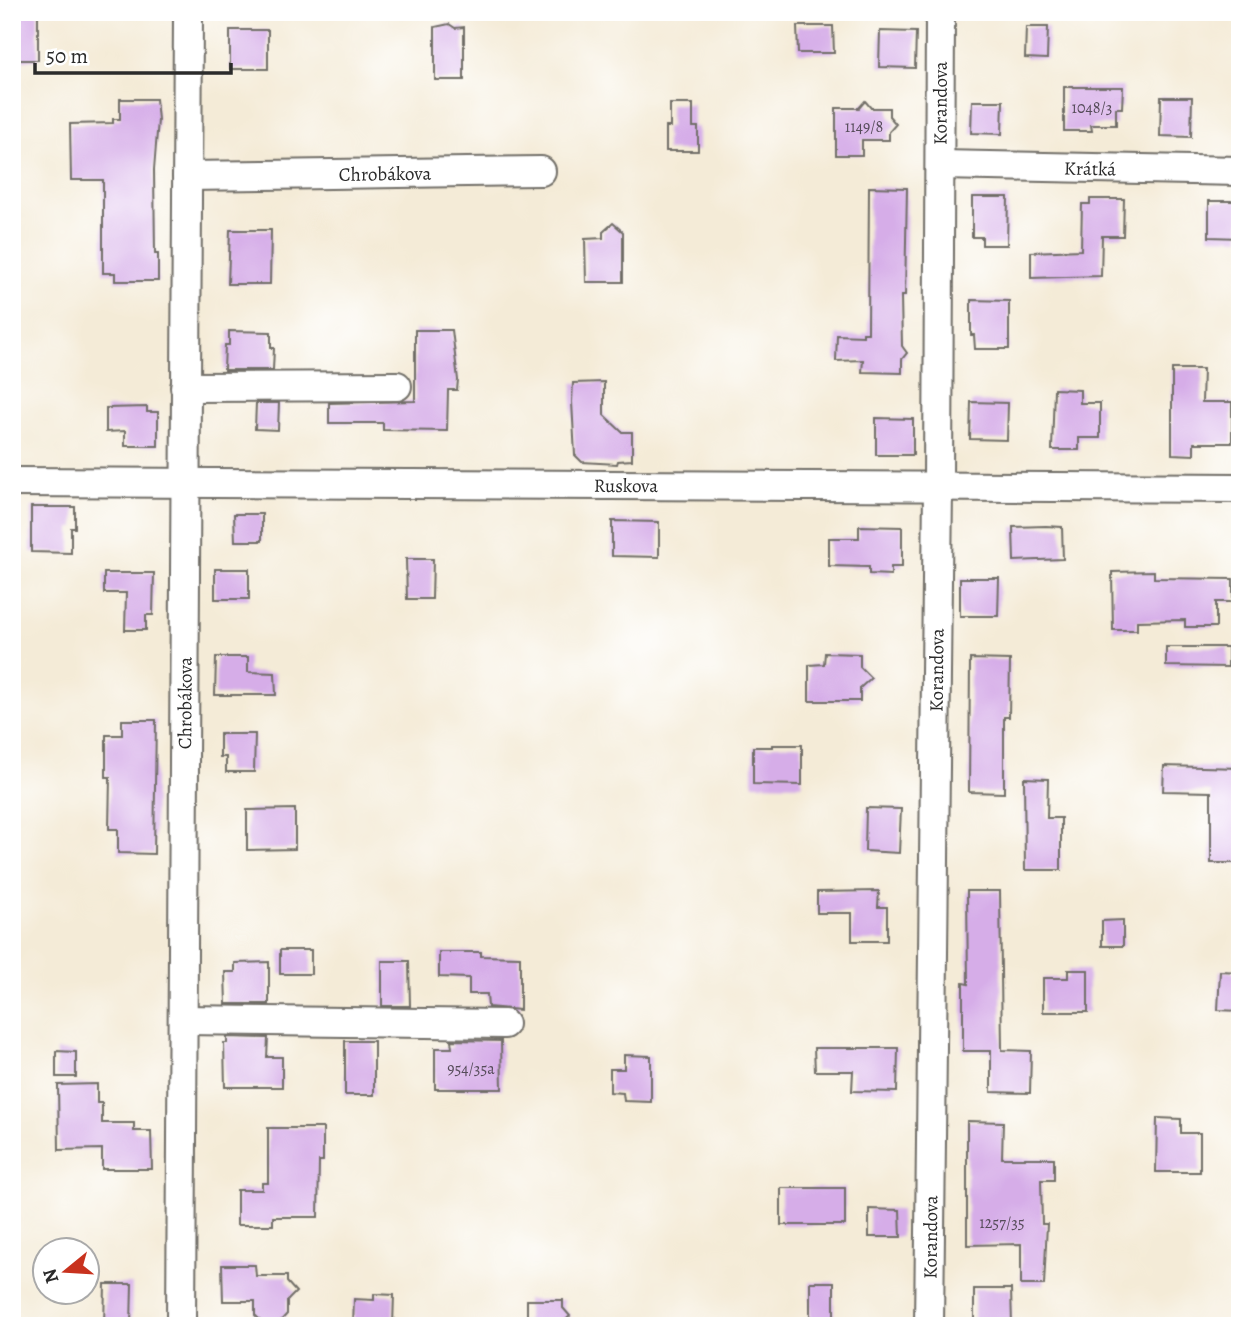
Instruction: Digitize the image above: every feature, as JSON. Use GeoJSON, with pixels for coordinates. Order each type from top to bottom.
{"type":"FeatureCollection","features":[{"type":"Feature","properties":{"kind":"street","name":"Chrobákova"},"geometry":{"type":"LineString","coordinates":[[181,1326],[188,12]]}},
{"type":"Feature","properties":{"kind":"street","name":"Korandova"},"geometry":{"type":"LineString","coordinates":[[929,1326],[941,165],[940,12]]}},
{"type":"Feature","properties":{"kind":"street","name":"Krátká"},"geometry":{"type":"LineString","coordinates":[[941,165],[1240,170]]}},
{"type":"Feature","properties":{"kind":"street","name":"Chrobákova"},"geometry":{"type":"LineString","coordinates":[[187,176],[541,171]]}},
{"type":"Feature","properties":{"kind":"street"},"geometry":{"type":"LineString","coordinates":[[186,387],[397,386]]}},
{"type":"Feature","properties":{"kind":"street","name":"Ruskova"},"geometry":{"type":"LineString","coordinates":[[12,482],[1240,488]]}},
{"type":"Feature","properties":{"kind":"street"},"geometry":{"type":"LineString","coordinates":[[183,1020],[504,1024]]}},
{"type":"Feature","properties":{"kind":"building"},"geometry":{"type":"Polygon","coordinates":[[[12,13],[38,13],[38,60],[12,60],[12,13]]]}},
{"type":"Feature","properties":{"kind":"building"},"geometry":{"type":"Polygon","coordinates":[[[449,24],[455,28],[464,27],[464,80],[435,80],[435,27],[449,24]]]}},
{"type":"Feature","properties":{"kind":"building"},"geometry":{"type":"Polygon","coordinates":[[[797,26],[833,26],[834,53],[798,53],[797,26]]]}},
{"type":"Feature","properties":{"kind":"building"},"geometry":{"type":"Polygon","coordinates":[[[1026,27],[1048,27],[1047,59],[1025,58],[1026,27]]]}},
{"type":"Feature","properties":{"kind":"building"},"geometry":{"type":"Polygon","coordinates":[[[230,30],[268,30],[268,69],[230,69],[230,30]]]}},
{"type":"Feature","properties":{"kind":"building"},"geometry":{"type":"Polygon","coordinates":[[[880,31],[916,32],[915,68],[879,67],[880,31]]]}},
{"type":"Feature","properties":{"kind":"building"},"geometry":{"type":"Polygon","coordinates":[[[1064,87],[1123,87],[1122,108],[1116,108],[1116,125],[1091,125],[1092,131],[1064,131],[1064,87]]]}},
{"type":"Feature","properties":{"kind":"building"},"geometry":{"type":"Polygon","coordinates":[[[1161,97],[1192,97],[1191,137],[1160,136],[1161,97]]]}},
{"type":"Feature","properties":{"kind":"building"},"geometry":{"type":"Polygon","coordinates":[[[120,99],[156,99],[158,120],[154,170],[158,281],[115,281],[115,273],[103,273],[103,180],[71,180],[70,124],[113,123],[113,119],[120,119],[120,99]]]}},
{"type":"Feature","properties":{"kind":"building"},"geometry":{"type":"Polygon","coordinates":[[[865,101],[871,108],[889,108],[889,116],[896,124],[889,132],[889,140],[862,140],[862,155],[836,155],[836,108],[859,108],[865,101]]]}},
{"type":"Feature","properties":{"kind":"building"},"geometry":{"type":"Polygon","coordinates":[[[972,101],[1003,101],[1002,134],[971,133],[972,101]]]}},
{"type":"Feature","properties":{"kind":"building"},"geometry":{"type":"Polygon","coordinates":[[[670,104],[693,104],[693,127],[698,127],[698,151],[666,151],[670,104]]]}},
{"type":"Feature","properties":{"kind":"building"},"geometry":{"type":"Polygon","coordinates":[[[869,187],[907,188],[905,296],[901,296],[902,346],[907,353],[902,359],[902,373],[862,372],[863,360],[836,361],[837,335],[863,336],[863,333],[868,333],[869,187]]]}},
{"type":"Feature","properties":{"kind":"building"},"geometry":{"type":"Polygon","coordinates":[[[972,197],[1008,197],[1007,245],[982,245],[982,237],[972,237],[972,197]]]}},
{"type":"Feature","properties":{"kind":"building"},"geometry":{"type":"Polygon","coordinates":[[[1090,199],[1124,199],[1123,236],[1102,236],[1101,276],[1031,278],[1031,252],[1081,250],[1082,204],[1090,204],[1090,199]]]}},
{"type":"Feature","properties":{"kind":"building"},"geometry":{"type":"Polygon","coordinates":[[[1209,201],[1240,201],[1240,238],[1209,237],[1209,201]]]}},
{"type":"Feature","properties":{"kind":"building"},"geometry":{"type":"Polygon","coordinates":[[[613,223],[623,232],[623,282],[586,282],[585,239],[603,238],[603,232],[613,223]]]}},
{"type":"Feature","properties":{"kind":"building"},"geometry":{"type":"Polygon","coordinates":[[[230,230],[271,230],[270,284],[228,284],[230,230]]]}},
{"type":"Feature","properties":{"kind":"building"},"geometry":{"type":"Polygon","coordinates":[[[971,300],[1009,301],[1009,349],[975,349],[974,335],[971,335],[971,300]]]}},
{"type":"Feature","properties":{"kind":"building"},"geometry":{"type":"Polygon","coordinates":[[[415,330],[452,330],[458,380],[457,390],[448,390],[447,431],[383,430],[383,423],[329,423],[329,403],[415,401],[415,330]]]}},
{"type":"Feature","properties":{"kind":"building"},"geometry":{"type":"Polygon","coordinates":[[[229,331],[271,332],[271,348],[274,348],[273,370],[224,370],[225,345],[229,345],[229,331]]]}},
{"type":"Feature","properties":{"kind":"building"},"geometry":{"type":"Polygon","coordinates":[[[1172,369],[1203,369],[1202,402],[1232,402],[1232,443],[1194,443],[1194,455],[1172,454],[1172,369]]]}},
{"type":"Feature","properties":{"kind":"building"},"geometry":{"type":"Polygon","coordinates":[[[604,382],[604,415],[622,432],[632,432],[632,460],[618,461],[617,464],[582,462],[575,455],[573,383],[604,382]]]}},
{"type":"Feature","properties":{"kind":"building"},"geometry":{"type":"Polygon","coordinates":[[[1054,389],[1080,390],[1080,403],[1100,403],[1100,438],[1079,438],[1079,450],[1052,450],[1054,389]]]}},
{"type":"Feature","properties":{"kind":"building"},"geometry":{"type":"Polygon","coordinates":[[[971,402],[1008,403],[1007,440],[970,439],[971,402]]]}},
{"type":"Feature","properties":{"kind":"building"},"geometry":{"type":"Polygon","coordinates":[[[256,403],[279,403],[278,430],[255,429],[256,403]]]}},
{"type":"Feature","properties":{"kind":"building"},"geometry":{"type":"Polygon","coordinates":[[[147,407],[147,412],[158,412],[158,446],[125,446],[125,431],[106,432],[106,408],[147,407]]]}},
{"type":"Feature","properties":{"kind":"building"},"geometry":{"type":"Polygon","coordinates":[[[876,418],[913,419],[913,455],[876,455],[876,418]]]}},
{"type":"Feature","properties":{"kind":"building"},"geometry":{"type":"Polygon","coordinates":[[[31,507],[75,507],[75,528],[71,528],[71,553],[31,552],[31,507]]]}},
{"type":"Feature","properties":{"kind":"building"},"geometry":{"type":"Polygon","coordinates":[[[234,514],[262,514],[262,541],[235,541],[234,514]]]}},
{"type":"Feature","properties":{"kind":"building"},"geometry":{"type":"Polygon","coordinates":[[[612,521],[659,522],[659,557],[612,556],[612,521]]]}},
{"type":"Feature","properties":{"kind":"building"},"geometry":{"type":"Polygon","coordinates":[[[859,526],[902,527],[902,567],[891,567],[891,575],[869,574],[869,567],[829,566],[829,538],[859,538],[859,526]]]}},
{"type":"Feature","properties":{"kind":"building"},"geometry":{"type":"Polygon","coordinates":[[[1013,527],[1062,527],[1063,559],[1014,561],[1013,527]]]}},
{"type":"Feature","properties":{"kind":"building"},"geometry":{"type":"Polygon","coordinates":[[[406,559],[433,559],[432,599],[407,599],[406,559]]]}},
{"type":"Feature","properties":{"kind":"building"},"geometry":{"type":"Polygon","coordinates":[[[215,569],[249,569],[249,599],[215,599],[215,569]]]}},
{"type":"Feature","properties":{"kind":"building"},"geometry":{"type":"Polygon","coordinates":[[[1154,571],[1154,578],[1233,579],[1233,602],[1216,602],[1216,627],[1185,627],[1185,620],[1137,621],[1137,630],[1113,630],[1112,572],[1154,571]]]}},
{"type":"Feature","properties":{"kind":"building"},"geometry":{"type":"Polygon","coordinates":[[[104,573],[154,573],[153,615],[146,615],[146,630],[125,630],[126,593],[104,593],[104,573]]]}},
{"type":"Feature","properties":{"kind":"building"},"geometry":{"type":"Polygon","coordinates":[[[960,578],[999,578],[998,616],[960,616],[960,578]]]}},
{"type":"Feature","properties":{"kind":"building"},"geometry":{"type":"Polygon","coordinates":[[[1166,647],[1228,647],[1228,667],[1166,666],[1166,647]]]}},
{"type":"Feature","properties":{"kind":"building"},"geometry":{"type":"Polygon","coordinates":[[[825,653],[860,654],[860,667],[871,678],[860,688],[860,701],[809,701],[809,665],[824,664],[825,653]]]}},
{"type":"Feature","properties":{"kind":"building"},"geometry":{"type":"Polygon","coordinates":[[[216,657],[248,657],[248,672],[275,673],[276,695],[215,695],[216,657]]]}},
{"type":"Feature","properties":{"kind":"building"},"geometry":{"type":"Polygon","coordinates":[[[970,659],[1010,660],[1009,717],[1004,717],[1004,793],[969,792],[970,659]]]}},
{"type":"Feature","properties":{"kind":"building"},"geometry":{"type":"Polygon","coordinates":[[[122,720],[156,720],[154,854],[118,853],[118,829],[109,829],[110,777],[106,777],[106,735],[122,735],[122,720]]]}},
{"type":"Feature","properties":{"kind":"building"},"geometry":{"type":"Polygon","coordinates":[[[220,734],[255,734],[254,772],[226,772],[226,757],[220,757],[220,734]]]}},
{"type":"Feature","properties":{"kind":"building"},"geometry":{"type":"Polygon","coordinates":[[[802,745],[802,785],[753,784],[753,747],[802,745]]]}},
{"type":"Feature","properties":{"kind":"building"},"geometry":{"type":"Polygon","coordinates":[[[1164,766],[1240,768],[1240,863],[1211,863],[1211,792],[1163,791],[1164,766]]]}},
{"type":"Feature","properties":{"kind":"building"},"geometry":{"type":"Polygon","coordinates":[[[1024,778],[1048,779],[1047,818],[1061,818],[1061,870],[1025,870],[1024,778]]]}},
{"type":"Feature","properties":{"kind":"building"},"geometry":{"type":"Polygon","coordinates":[[[866,808],[901,809],[899,853],[865,851],[866,808]]]}},
{"type":"Feature","properties":{"kind":"building"},"geometry":{"type":"Polygon","coordinates":[[[295,809],[295,849],[247,850],[247,810],[295,809]]]}},
{"type":"Feature","properties":{"kind":"building"},"geometry":{"type":"Polygon","coordinates":[[[879,891],[878,907],[887,907],[887,941],[852,941],[852,913],[817,913],[817,892],[879,891]]]}},
{"type":"Feature","properties":{"kind":"building"},"geometry":{"type":"Polygon","coordinates":[[[967,891],[1000,891],[1002,1050],[1031,1051],[1030,1093],[991,1092],[991,1051],[963,1051],[963,983],[968,984],[967,891]]]}},
{"type":"Feature","properties":{"kind":"building"},"geometry":{"type":"Polygon","coordinates":[[[1123,920],[1123,946],[1102,946],[1102,921],[1123,920]]]}},
{"type":"Feature","properties":{"kind":"building"},"geometry":{"type":"Polygon","coordinates":[[[280,950],[311,950],[311,974],[280,974],[280,950]]]}},
{"type":"Feature","properties":{"kind":"building"},"geometry":{"type":"Polygon","coordinates":[[[439,952],[481,952],[481,956],[520,957],[520,1010],[488,1007],[487,994],[469,994],[469,978],[439,977],[439,952]]]}},
{"type":"Feature","properties":{"kind":"building"},"geometry":{"type":"Polygon","coordinates":[[[382,961],[409,961],[410,1006],[382,1006],[382,961]]]}},
{"type":"Feature","properties":{"kind":"building"},"geometry":{"type":"Polygon","coordinates":[[[269,962],[269,1004],[226,1004],[225,972],[235,972],[235,963],[269,962]]]}},
{"type":"Feature","properties":{"kind":"building"},"geometry":{"type":"Polygon","coordinates":[[[1068,970],[1088,970],[1088,1012],[1043,1012],[1043,978],[1068,978],[1068,970]]]}},
{"type":"Feature","properties":{"kind":"building"},"geometry":{"type":"Polygon","coordinates":[[[1220,971],[1240,972],[1240,1011],[1218,1010],[1220,971]]]}},
{"type":"Feature","properties":{"kind":"building"},"geometry":{"type":"Polygon","coordinates":[[[227,1037],[268,1038],[267,1057],[282,1057],[282,1087],[225,1087],[224,1043],[227,1043],[227,1037]]]}},
{"type":"Feature","properties":{"kind":"building"},"geometry":{"type":"Polygon","coordinates":[[[451,1040],[501,1041],[502,1089],[435,1089],[435,1048],[452,1048],[451,1040]]]}},
{"type":"Feature","properties":{"kind":"building"},"geometry":{"type":"Polygon","coordinates":[[[345,1041],[374,1041],[374,1095],[345,1095],[345,1041]]]}},
{"type":"Feature","properties":{"kind":"building"},"geometry":{"type":"Polygon","coordinates":[[[814,1048],[898,1048],[897,1092],[852,1091],[853,1071],[815,1071],[814,1048]]]}},
{"type":"Feature","properties":{"kind":"building"},"geometry":{"type":"Polygon","coordinates":[[[56,1051],[76,1052],[76,1077],[56,1077],[56,1051]]]}},
{"type":"Feature","properties":{"kind":"building"},"geometry":{"type":"Polygon","coordinates":[[[624,1055],[651,1056],[651,1102],[624,1101],[623,1093],[610,1092],[610,1069],[624,1069],[624,1055]]]}},
{"type":"Feature","properties":{"kind":"building"},"geometry":{"type":"Polygon","coordinates":[[[97,1084],[97,1103],[102,1103],[102,1123],[134,1123],[134,1131],[151,1131],[152,1169],[102,1169],[102,1149],[59,1150],[58,1085],[97,1084]]]}},
{"type":"Feature","properties":{"kind":"building"},"geometry":{"type":"Polygon","coordinates":[[[1157,1118],[1181,1119],[1181,1133],[1200,1133],[1200,1172],[1156,1172],[1157,1118]]]}},
{"type":"Feature","properties":{"kind":"building"},"geometry":{"type":"Polygon","coordinates":[[[967,1121],[1003,1122],[1002,1158],[1054,1158],[1054,1180],[1041,1180],[1042,1224],[1047,1224],[1044,1285],[1021,1285],[1021,1244],[967,1245],[967,1121]]]}},
{"type":"Feature","properties":{"kind":"building"},"geometry":{"type":"Polygon","coordinates":[[[268,1128],[323,1128],[323,1161],[319,1161],[318,1217],[273,1217],[273,1225],[237,1225],[237,1190],[262,1190],[262,1183],[268,1183],[268,1128]]]}},
{"type":"Feature","properties":{"kind":"building"},"geometry":{"type":"Polygon","coordinates":[[[781,1188],[845,1188],[845,1225],[781,1225],[781,1188]]]}},
{"type":"Feature","properties":{"kind":"building"},"geometry":{"type":"Polygon","coordinates":[[[869,1209],[900,1210],[901,1237],[869,1237],[869,1209]]]}},
{"type":"Feature","properties":{"kind":"building"},"geometry":{"type":"Polygon","coordinates":[[[222,1265],[255,1265],[256,1276],[287,1276],[287,1282],[296,1292],[287,1301],[287,1314],[276,1326],[266,1326],[255,1315],[255,1301],[223,1301],[222,1265]]]}},
{"type":"Feature","properties":{"kind":"building"},"geometry":{"type":"Polygon","coordinates":[[[810,1282],[834,1282],[834,1326],[810,1326],[810,1282]]]}},
{"type":"Feature","properties":{"kind":"building"},"geometry":{"type":"Polygon","coordinates":[[[105,1284],[132,1284],[131,1326],[104,1326],[105,1284]]]}},
{"type":"Feature","properties":{"kind":"building"},"geometry":{"type":"Polygon","coordinates":[[[974,1289],[1011,1289],[1012,1325],[974,1325],[974,1289]]]}},
{"type":"Feature","properties":{"kind":"building"},"geometry":{"type":"Polygon","coordinates":[[[374,1294],[394,1295],[393,1326],[353,1326],[354,1299],[374,1300],[374,1294]]]}},
{"type":"Feature","properties":{"kind":"building"},"geometry":{"type":"Polygon","coordinates":[[[527,1300],[563,1300],[563,1308],[570,1316],[559,1326],[527,1326],[527,1300]]]}}]}
